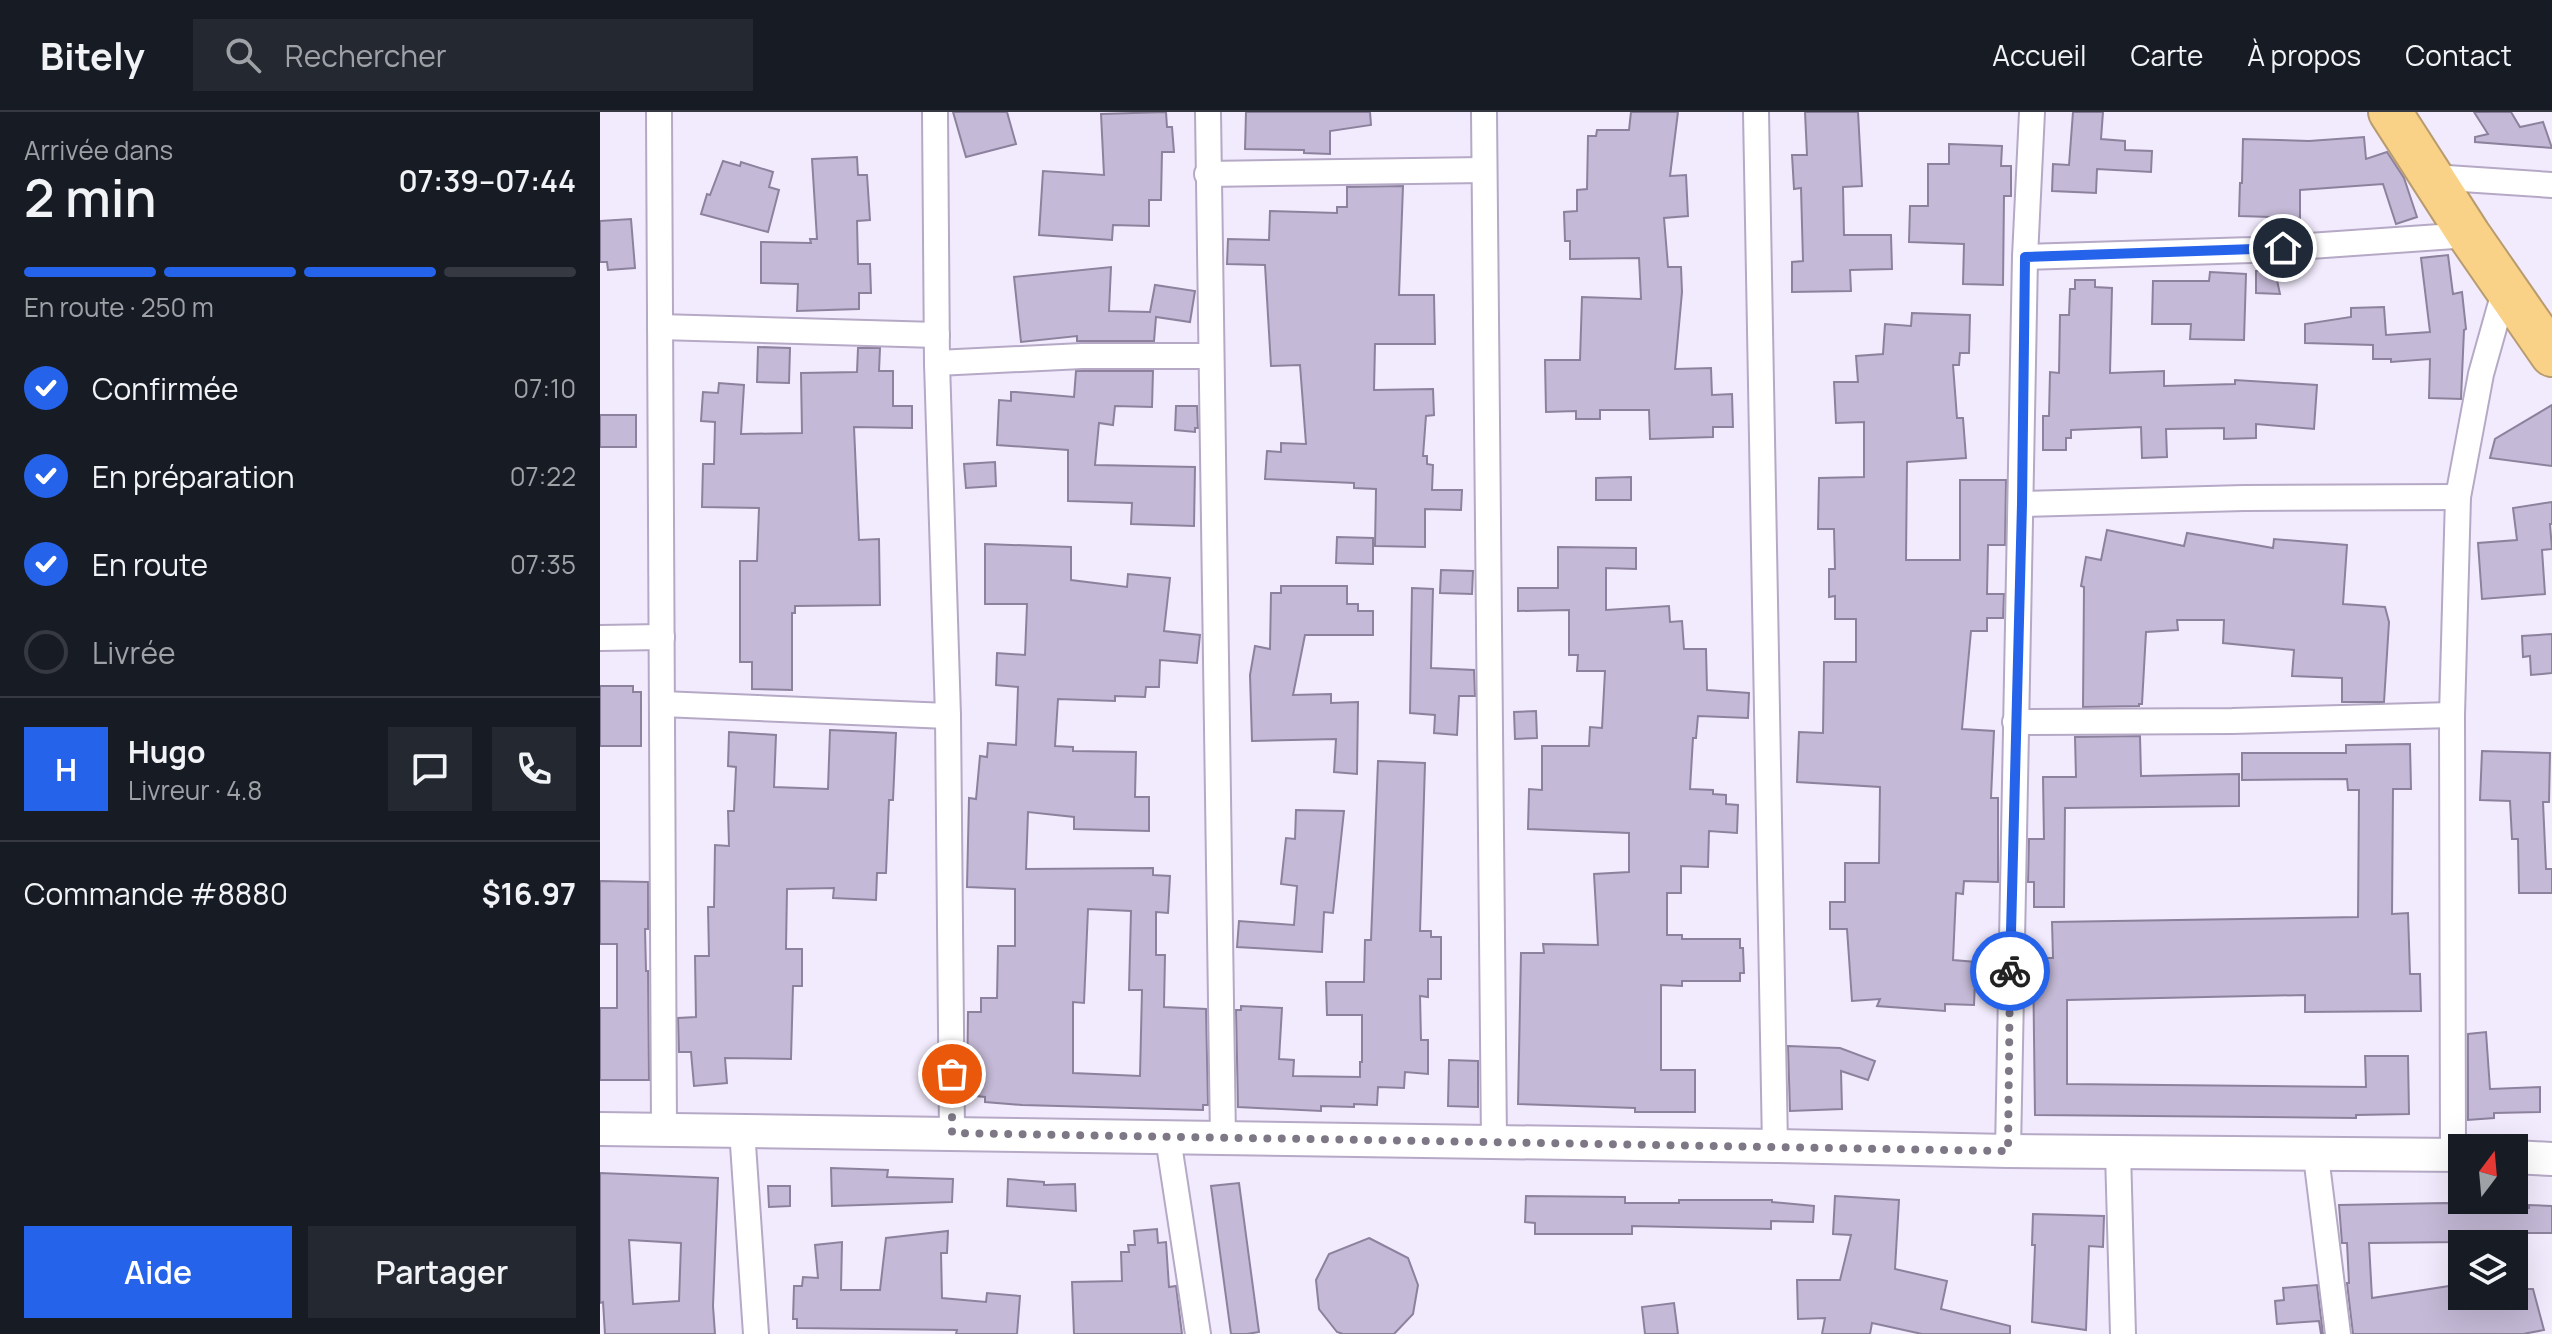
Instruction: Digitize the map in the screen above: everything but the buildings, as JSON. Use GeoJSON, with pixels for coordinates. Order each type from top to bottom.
{"type":"FeatureCollection","features":[{"type":"Feature","properties":{"kind":"highway"},"geometry":{"type":"LineString","coordinates":[[2390,112],[2469,235],[2552,355]]}},
{"type":"Feature","properties":{"kind":"main road"},"geometry":{"type":"LineString","coordinates":[[600,1129],[2316,1156],[2448,1155]]}},
{"type":"Feature","properties":{"kind":"main road"},"geometry":{"type":"LineString","coordinates":[[2528,1158],[2552,1159]]}},
{"type":"Feature","properties":{"kind":"street"},"geometry":{"type":"LineString","coordinates":[[659,112],[664,1130]]}},
{"type":"Feature","properties":{"kind":"street"},"geometry":{"type":"LineString","coordinates":[[935,112],[937,363],[948,716],[952,1133]]}},
{"type":"Feature","properties":{"kind":"street"},"geometry":{"type":"LineString","coordinates":[[1208,112],[1223,1139]]}},
{"type":"Feature","properties":{"kind":"street"},"geometry":{"type":"LineString","coordinates":[[1484,112],[1494,1142]]}},
{"type":"Feature","properties":{"kind":"street"},"geometry":{"type":"LineString","coordinates":[[1756,112],[1775,1146]]}},
{"type":"Feature","properties":{"kind":"street"},"geometry":{"type":"LineString","coordinates":[[2008,1151],[2025,257],[2032,112]]}},
{"type":"Feature","properties":{"kind":"street"},"geometry":{"type":"LineString","coordinates":[[1207,174],[1484,170]]}},
{"type":"Feature","properties":{"kind":"street"},"geometry":{"type":"LineString","coordinates":[[2432,177],[2552,185]]}},
{"type":"Feature","properties":{"kind":"street"},"geometry":{"type":"LineString","coordinates":[[2025,257],[2252,250],[2469,235]]}},
{"type":"Feature","properties":{"kind":"street"},"geometry":{"type":"LineString","coordinates":[[2458,1134],[2452,715],[2458,497],[2481,374],[2506,285]]}},
{"type":"Feature","properties":{"kind":"street"},"geometry":{"type":"LineString","coordinates":[[660,327],[937,335]]}},
{"type":"Feature","properties":{"kind":"street"},"geometry":{"type":"LineString","coordinates":[[937,363],[1082,356],[1210,356]]}},
{"type":"Feature","properties":{"kind":"street"},"geometry":{"type":"LineString","coordinates":[[2022,504],[2244,498],[2458,497]]}},
{"type":"Feature","properties":{"kind":"street"},"geometry":{"type":"LineString","coordinates":[[600,638],[662,637]]}},
{"type":"Feature","properties":{"kind":"street"},"geometry":{"type":"LineString","coordinates":[[662,704],[948,716]]}},
{"type":"Feature","properties":{"kind":"street"},"geometry":{"type":"LineString","coordinates":[[2015,722],[2232,721],[2452,715]]}},
{"type":"Feature","properties":{"kind":"street"},"geometry":{"type":"LineString","coordinates":[[742,1130],[756,1334]]}},
{"type":"Feature","properties":{"kind":"street"},"geometry":{"type":"LineString","coordinates":[[1168,1138],[1198,1334]]}},
{"type":"Feature","properties":{"kind":"street"},"geometry":{"type":"LineString","coordinates":[[2118,1152],[2123,1334]]}},
{"type":"Feature","properties":{"kind":"street"},"geometry":{"type":"LineString","coordinates":[[2316,1156],[2338,1334]]}},
{"type":"Feature","properties":{"kind":"way so far"},"geometry":{"type":"LineString","coordinates":[[952,1074],[952,1133],[2008,1151],[2010,971]]}},
{"type":"Feature","properties":{"kind":"route"},"geometry":{"type":"LineString","coordinates":[[2010,971],[2025,257],[2283,248]]}}]}
